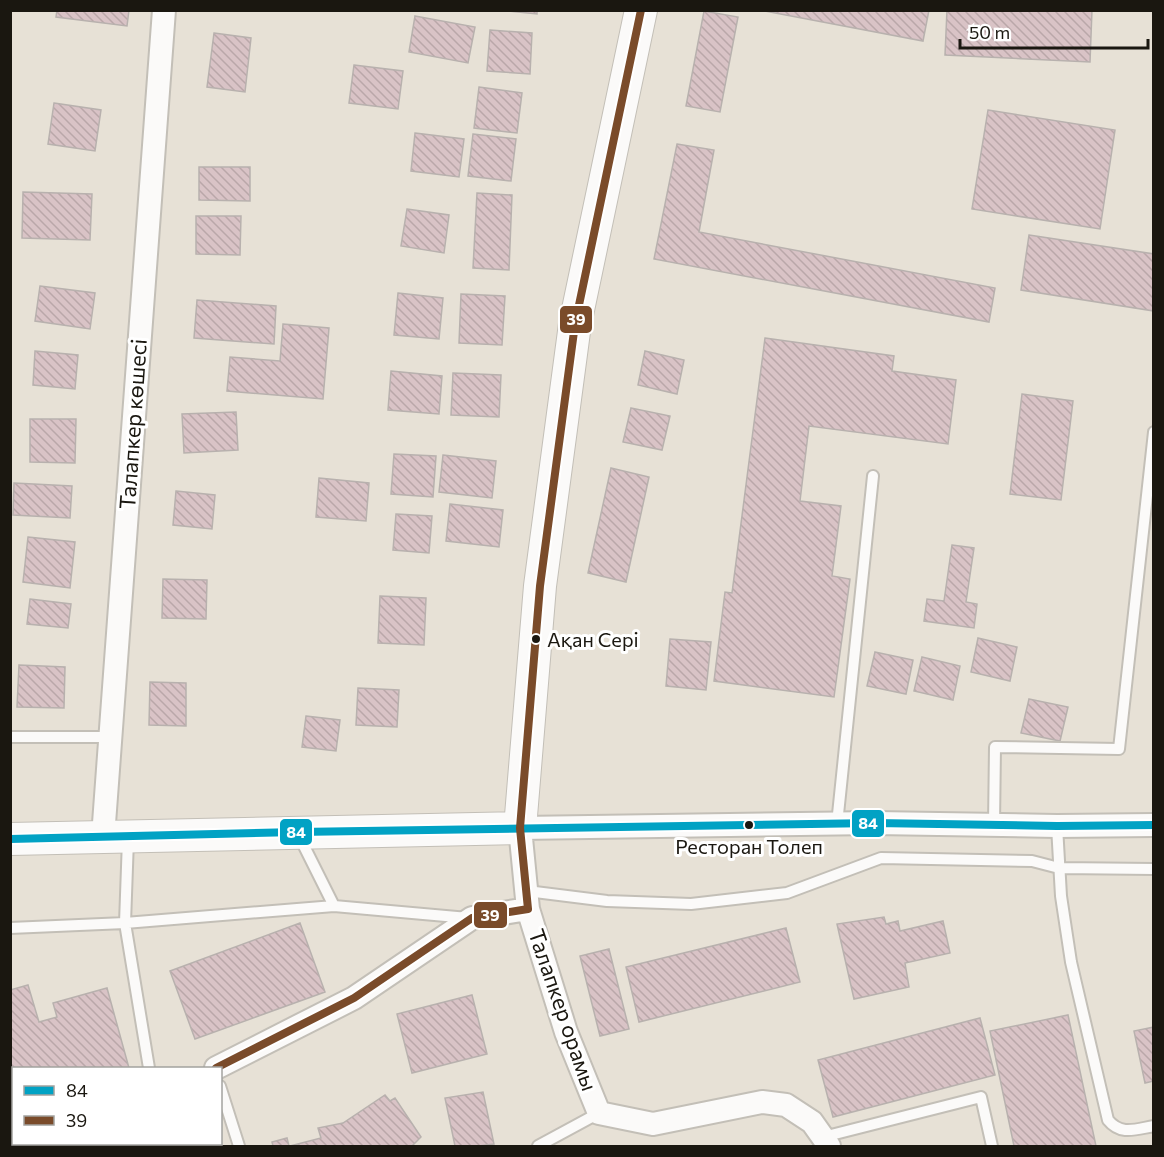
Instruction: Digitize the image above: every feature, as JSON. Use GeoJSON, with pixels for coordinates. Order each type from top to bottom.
{"type":"FeatureCollection","features":[{"type":"Feature","properties":{"kind":"street","name":"Талапкер көшесі"},"geometry":{"type":"LineString","coordinates":[[115,836],[110,736],[164,10]]}},
{"type":"Feature","properties":{"kind":"street"},"geometry":{"type":"LineString","coordinates":[[520,828],[540,586],[575,324],[640,10]]}},
{"type":"Feature","properties":{"kind":"street"},"geometry":{"type":"LineString","coordinates":[[10,839],[875,823],[1154,825]]}},
{"type":"Feature","properties":{"kind":"street","name":"Талапкер орамы"},"geometry":{"type":"LineString","coordinates":[[520,828],[528,900],[566,1032],[599,1113],[653,1124],[762,1102],[786,1105],[812,1122],[825,1142]]}},
{"type":"Feature","properties":{"kind":"street"},"geometry":{"type":"LineString","coordinates":[[218,1067],[354,998],[472,918],[528,900]]}},
{"type":"Feature","properties":{"kind":"lane"},"geometry":{"type":"LineString","coordinates":[[994,825],[995,747],[1119,749],[1154,432]]}},
{"type":"Feature","properties":{"kind":"lane"},"geometry":{"type":"LineString","coordinates":[[837,825],[873,476]]}},
{"type":"Feature","properties":{"kind":"lane"},"geometry":{"type":"LineString","coordinates":[[10,737],[110,736]]}},
{"type":"Feature","properties":{"kind":"lane"},"geometry":{"type":"LineString","coordinates":[[1057,826],[1060,896],[1071,962],[1108,1120],[1114,1128],[1122,1131],[1154,1126]]}},
{"type":"Feature","properties":{"kind":"lane"},"geometry":{"type":"LineString","coordinates":[[297,832],[334,906]]}},
{"type":"Feature","properties":{"kind":"lane"},"geometry":{"type":"LineString","coordinates":[[115,836],[125,923],[149,1067]]}},
{"type":"Feature","properties":{"kind":"lane"},"geometry":{"type":"LineString","coordinates":[[528,900],[691,904],[787,893],[881,858],[1032,861],[1059,868],[1154,869]]}},
{"type":"Feature","properties":{"kind":"lane"},"geometry":{"type":"LineString","coordinates":[[10,928],[125,923],[334,906],[472,918]]}},
{"type":"Feature","properties":{"kind":"lane"},"geometry":{"type":"LineString","coordinates":[[222,1092],[239,1146]]}},
{"type":"Feature","properties":{"kind":"lane"},"geometry":{"type":"LineString","coordinates":[[825,1142],[981,1097],[992,1146]]}},
{"type":"Feature","properties":{"kind":"lane"},"geometry":{"type":"LineString","coordinates":[[538,1146],[599,1113]]}},
{"type":"Feature","properties":{"kind":"building"},"geometry":{"type":"Polygon","coordinates":[[[57,10],[129,10],[127,26],[56,17],[57,10]]]}},
{"type":"Feature","properties":{"kind":"building"},"geometry":{"type":"Polygon","coordinates":[[[498,10],[537,10],[537,14],[498,10]]]}},
{"type":"Feature","properties":{"kind":"building"},"geometry":{"type":"Polygon","coordinates":[[[759,10],[929,10],[923,41],[759,10]]]}},
{"type":"Feature","properties":{"kind":"building"},"geometry":{"type":"Polygon","coordinates":[[[947,10],[1092,10],[1090,62],[945,55],[947,10]]]}},
{"type":"Feature","properties":{"kind":"building"},"geometry":{"type":"Polygon","coordinates":[[[704,11],[738,17],[720,112],[686,106],[704,11]]]}},
{"type":"Feature","properties":{"kind":"building"},"geometry":{"type":"Polygon","coordinates":[[[415,16],[475,27],[468,63],[409,52],[415,16]]]}},
{"type":"Feature","properties":{"kind":"building"},"geometry":{"type":"Polygon","coordinates":[[[490,30],[532,33],[530,74],[487,71],[490,30]]]}},
{"type":"Feature","properties":{"kind":"building"},"geometry":{"type":"Polygon","coordinates":[[[214,33],[251,38],[245,92],[207,87],[214,33]]]}},
{"type":"Feature","properties":{"kind":"building"},"geometry":{"type":"Polygon","coordinates":[[[354,65],[403,71],[398,109],[349,103],[354,65]]]}},
{"type":"Feature","properties":{"kind":"building"},"geometry":{"type":"Polygon","coordinates":[[[479,87],[522,93],[517,133],[474,128],[479,87]]]}},
{"type":"Feature","properties":{"kind":"building"},"geometry":{"type":"Polygon","coordinates":[[[54,103],[101,110],[95,151],[48,144],[54,103]]]}},
{"type":"Feature","properties":{"kind":"building"},"geometry":{"type":"Polygon","coordinates":[[[988,110],[1115,130],[1100,229],[972,209],[988,110]]]}},
{"type":"Feature","properties":{"kind":"building"},"geometry":{"type":"Polygon","coordinates":[[[415,133],[464,139],[459,177],[411,171],[415,133]]]}},
{"type":"Feature","properties":{"kind":"building"},"geometry":{"type":"Polygon","coordinates":[[[473,134],[516,139],[511,181],[468,176],[473,134]]]}},
{"type":"Feature","properties":{"kind":"building"},"geometry":{"type":"Polygon","coordinates":[[[677,144],[714,150],[699,232],[995,288],[989,322],[654,259],[677,144]]]}},
{"type":"Feature","properties":{"kind":"building"},"geometry":{"type":"Polygon","coordinates":[[[199,167],[250,167],[250,201],[199,200],[199,167]]]}},
{"type":"Feature","properties":{"kind":"building"},"geometry":{"type":"Polygon","coordinates":[[[23,192],[92,194],[90,240],[22,238],[23,192]]]}},
{"type":"Feature","properties":{"kind":"building"},"geometry":{"type":"Polygon","coordinates":[[[477,193],[512,195],[509,270],[473,268],[477,193]]]}},
{"type":"Feature","properties":{"kind":"building"},"geometry":{"type":"Polygon","coordinates":[[[407,209],[449,215],[444,253],[401,246],[407,209]]]}},
{"type":"Feature","properties":{"kind":"building"},"geometry":{"type":"Polygon","coordinates":[[[196,216],[241,216],[240,255],[196,254],[196,216]]]}},
{"type":"Feature","properties":{"kind":"building"},"geometry":{"type":"Polygon","coordinates":[[[1029,235],[1154,254],[1154,311],[1021,290],[1029,235]]]}},
{"type":"Feature","properties":{"kind":"building"},"geometry":{"type":"Polygon","coordinates":[[[40,286],[95,293],[90,329],[35,321],[40,286]]]}},
{"type":"Feature","properties":{"kind":"building"},"geometry":{"type":"Polygon","coordinates":[[[398,293],[443,298],[439,339],[394,335],[398,293]]]}},
{"type":"Feature","properties":{"kind":"building"},"geometry":{"type":"Polygon","coordinates":[[[461,294],[505,296],[502,345],[459,343],[461,294]]]}},
{"type":"Feature","properties":{"kind":"building"},"geometry":{"type":"Polygon","coordinates":[[[197,300],[276,306],[274,344],[194,338],[197,300]]]}},
{"type":"Feature","properties":{"kind":"building"},"geometry":{"type":"Polygon","coordinates":[[[283,324],[329,328],[323,399],[227,391],[230,357],[280,361],[283,324]]]}},
{"type":"Feature","properties":{"kind":"building"},"geometry":{"type":"Polygon","coordinates":[[[765,338],[894,356],[892,371],[956,380],[948,444],[809,426],[800,501],[841,506],[832,576],[850,579],[834,697],[714,681],[725,592],[732,593],[765,338]]]}},
{"type":"Feature","properties":{"kind":"building"},"geometry":{"type":"Polygon","coordinates":[[[35,351],[78,355],[75,389],[33,385],[35,351]]]}},
{"type":"Feature","properties":{"kind":"building"},"geometry":{"type":"Polygon","coordinates":[[[645,351],[684,360],[677,394],[638,385],[645,351]]]}},
{"type":"Feature","properties":{"kind":"building"},"geometry":{"type":"Polygon","coordinates":[[[391,371],[442,376],[439,414],[388,410],[391,371]]]}},
{"type":"Feature","properties":{"kind":"building"},"geometry":{"type":"Polygon","coordinates":[[[453,373],[501,375],[499,417],[451,415],[453,373]]]}},
{"type":"Feature","properties":{"kind":"building"},"geometry":{"type":"Polygon","coordinates":[[[1022,394],[1073,401],[1061,500],[1010,494],[1022,394]]]}},
{"type":"Feature","properties":{"kind":"building"},"geometry":{"type":"Polygon","coordinates":[[[631,408],[670,416],[662,450],[623,442],[631,408]]]}},
{"type":"Feature","properties":{"kind":"building"},"geometry":{"type":"Polygon","coordinates":[[[236,412],[238,450],[184,453],[182,414],[236,412]]]}},
{"type":"Feature","properties":{"kind":"building"},"geometry":{"type":"Polygon","coordinates":[[[30,419],[76,419],[75,463],[30,462],[30,419]]]}},
{"type":"Feature","properties":{"kind":"building"},"geometry":{"type":"Polygon","coordinates":[[[394,454],[436,456],[433,497],[391,494],[394,454]]]}},
{"type":"Feature","properties":{"kind":"building"},"geometry":{"type":"Polygon","coordinates":[[[443,455],[496,461],[492,498],[439,492],[443,455]]]}},
{"type":"Feature","properties":{"kind":"building"},"geometry":{"type":"Polygon","coordinates":[[[611,468],[649,477],[626,582],[588,573],[611,468]]]}},
{"type":"Feature","properties":{"kind":"building"},"geometry":{"type":"Polygon","coordinates":[[[319,478],[369,483],[366,521],[316,517],[319,478]]]}},
{"type":"Feature","properties":{"kind":"building"},"geometry":{"type":"Polygon","coordinates":[[[14,483],[72,486],[70,518],[13,515],[14,483]]]}},
{"type":"Feature","properties":{"kind":"building"},"geometry":{"type":"Polygon","coordinates":[[[176,491],[215,495],[212,529],[173,525],[176,491]]]}},
{"type":"Feature","properties":{"kind":"building"},"geometry":{"type":"Polygon","coordinates":[[[450,504],[503,510],[499,547],[446,541],[450,504]]]}},
{"type":"Feature","properties":{"kind":"building"},"geometry":{"type":"Polygon","coordinates":[[[396,514],[432,516],[429,553],[393,550],[396,514]]]}},
{"type":"Feature","properties":{"kind":"building"},"geometry":{"type":"Polygon","coordinates":[[[28,537],[75,542],[70,588],[23,582],[28,537]]]}},
{"type":"Feature","properties":{"kind":"building"},"geometry":{"type":"Polygon","coordinates":[[[952,545],[974,548],[966,602],[977,604],[974,628],[924,621],[927,599],[944,601],[952,545]]]}},
{"type":"Feature","properties":{"kind":"building"},"geometry":{"type":"Polygon","coordinates":[[[163,579],[207,580],[206,619],[162,618],[163,579]]]}},
{"type":"Feature","properties":{"kind":"building"},"geometry":{"type":"Polygon","coordinates":[[[380,596],[426,598],[424,645],[378,643],[380,596]]]}},
{"type":"Feature","properties":{"kind":"building"},"geometry":{"type":"Polygon","coordinates":[[[30,599],[71,604],[68,628],[27,624],[30,599]]]}},
{"type":"Feature","properties":{"kind":"building"},"geometry":{"type":"Polygon","coordinates":[[[978,638],[1017,647],[1010,681],[971,672],[978,638]]]}},
{"type":"Feature","properties":{"kind":"building"},"geometry":{"type":"Polygon","coordinates":[[[670,639],[711,642],[706,690],[666,686],[670,639]]]}},
{"type":"Feature","properties":{"kind":"building"},"geometry":{"type":"Polygon","coordinates":[[[875,652],[913,660],[906,694],[867,686],[875,652]]]}},
{"type":"Feature","properties":{"kind":"building"},"geometry":{"type":"Polygon","coordinates":[[[922,657],[960,666],[953,700],[914,691],[922,657]]]}},
{"type":"Feature","properties":{"kind":"building"},"geometry":{"type":"Polygon","coordinates":[[[19,665],[65,667],[64,708],[17,707],[19,665]]]}},
{"type":"Feature","properties":{"kind":"building"},"geometry":{"type":"Polygon","coordinates":[[[150,682],[186,683],[186,726],[149,725],[150,682]]]}},
{"type":"Feature","properties":{"kind":"building"},"geometry":{"type":"Polygon","coordinates":[[[358,688],[399,690],[397,727],[356,725],[358,688]]]}},
{"type":"Feature","properties":{"kind":"building"},"geometry":{"type":"Polygon","coordinates":[[[1029,699],[1068,707],[1060,741],[1021,733],[1029,699]]]}},
{"type":"Feature","properties":{"kind":"building"},"geometry":{"type":"Polygon","coordinates":[[[306,716],[340,720],[336,751],[302,747],[306,716]]]}},
{"type":"Feature","properties":{"kind":"building"},"geometry":{"type":"Polygon","coordinates":[[[884,917],[886,924],[898,921],[900,931],[943,921],[950,953],[905,963],[909,987],[854,999],[837,924],[884,917]]]}},
{"type":"Feature","properties":{"kind":"building"},"geometry":{"type":"Polygon","coordinates":[[[300,923],[325,992],[195,1039],[170,971],[300,923]]]}},
{"type":"Feature","properties":{"kind":"building"},"geometry":{"type":"Polygon","coordinates":[[[786,928],[800,982],[639,1022],[626,967],[786,928]]]}},
{"type":"Feature","properties":{"kind":"building"},"geometry":{"type":"Polygon","coordinates":[[[609,949],[629,1029],[600,1036],[580,956],[609,949]]]}},
{"type":"Feature","properties":{"kind":"building"},"geometry":{"type":"Polygon","coordinates":[[[28,985],[39,1022],[57,1017],[53,1003],[107,988],[129,1067],[12,1067],[12,1082],[10,1076],[10,990],[28,985]]]}},
{"type":"Feature","properties":{"kind":"building"},"geometry":{"type":"Polygon","coordinates":[[[472,995],[487,1054],[412,1073],[397,1014],[472,995]]]}},
{"type":"Feature","properties":{"kind":"building"},"geometry":{"type":"Polygon","coordinates":[[[1068,1015],[1096,1146],[1014,1146],[990,1031],[1068,1015]]]}},
{"type":"Feature","properties":{"kind":"building"},"geometry":{"type":"Polygon","coordinates":[[[980,1018],[995,1075],[833,1117],[818,1060],[980,1018]]]}},
{"type":"Feature","properties":{"kind":"building"},"geometry":{"type":"Polygon","coordinates":[[[1154,1027],[1154,1081],[1145,1083],[1134,1031],[1154,1027]]]}},
{"type":"Feature","properties":{"kind":"building"},"geometry":{"type":"Polygon","coordinates":[[[483,1092],[494,1144],[455,1146],[445,1098],[483,1092]]]}},
{"type":"Feature","properties":{"kind":"building"},"geometry":{"type":"Polygon","coordinates":[[[385,1095],[390,1101],[395,1098],[421,1137],[412,1146],[290,1146],[321,1138],[318,1128],[343,1123],[385,1095]]]}},
{"type":"Feature","properties":{"kind":"building"},"geometry":{"type":"Polygon","coordinates":[[[287,1138],[289,1146],[273,1146],[272,1142],[287,1138]]]}},
{"type":"Feature","properties":{"kind":"transit line","name":"39"},"geometry":{"type":"LineString","coordinates":[[218,1067],[354,998],[472,918],[528,909],[520,828],[540,586],[575,324],[641,10]]}},
{"type":"Feature","properties":{"kind":"transit line","name":"84"},"geometry":{"type":"LineString","coordinates":[[10,839],[875,823],[1154,825]]}},
{"type":"Feature","properties":{"kind":"place","name":"Ақан Серi"},"geometry":{"type":"Point","coordinates":[536,639]}},
{"type":"Feature","properties":{"kind":"place","name":"Ресторан Толеп"},"geometry":{"type":"Point","coordinates":[749,825]}}]}
